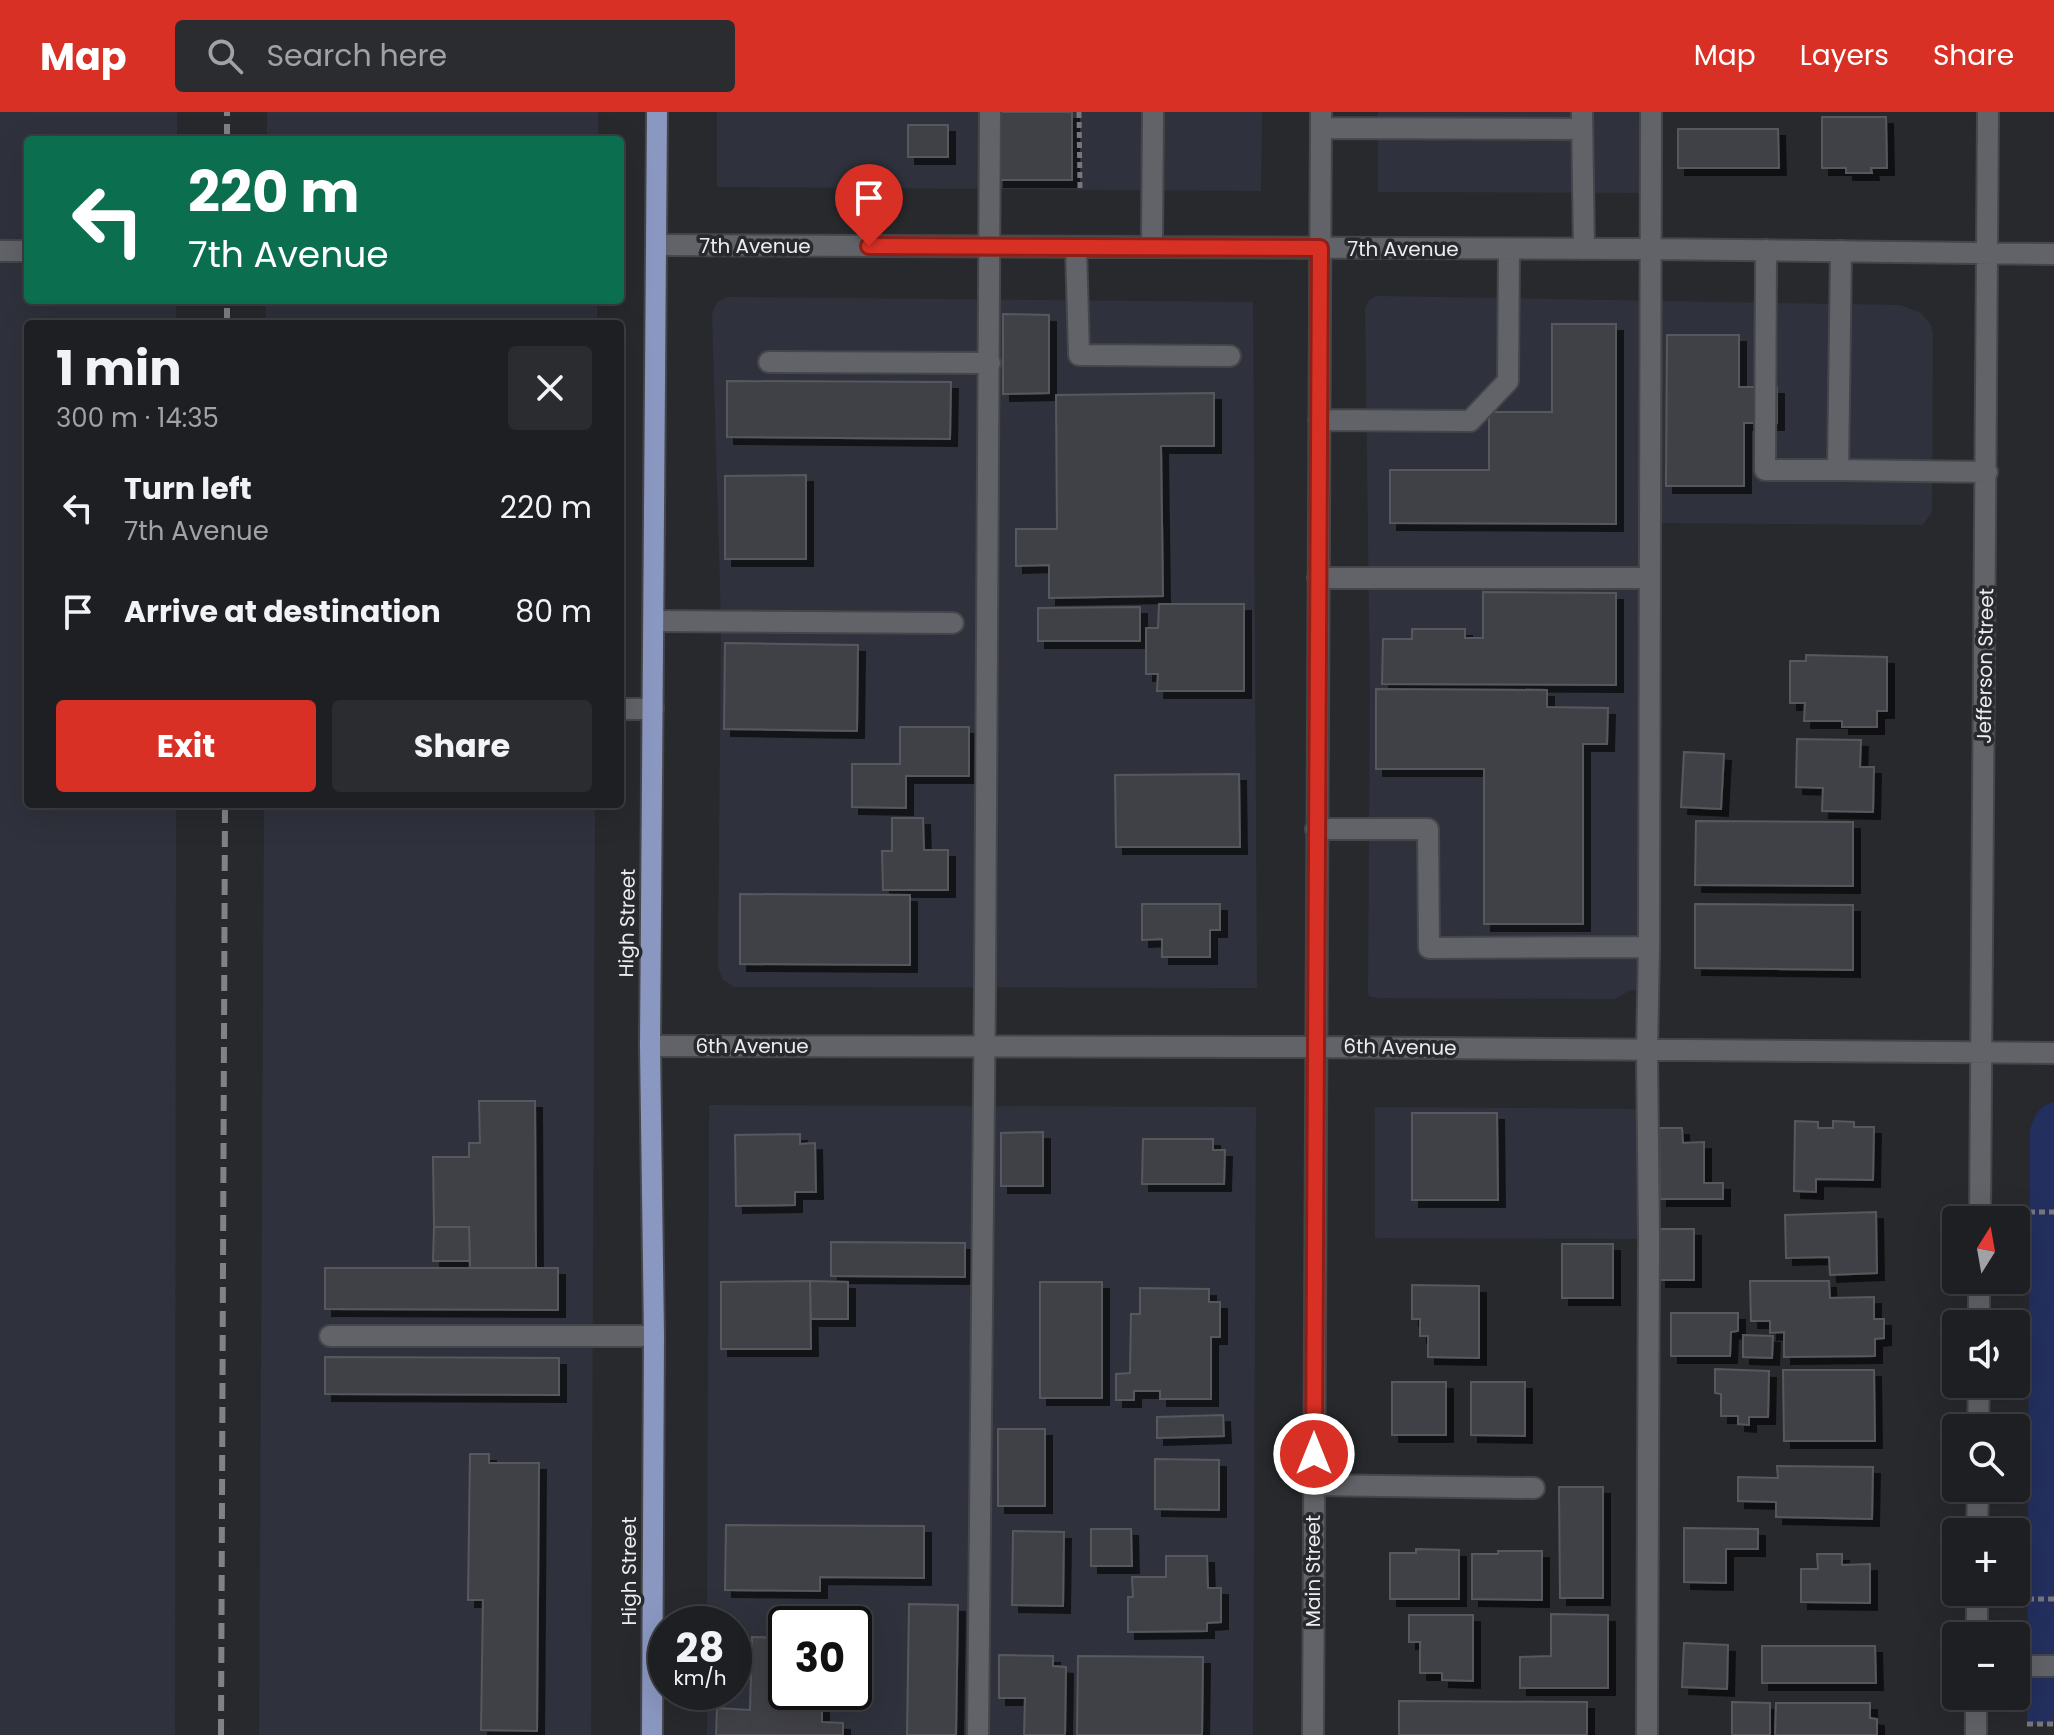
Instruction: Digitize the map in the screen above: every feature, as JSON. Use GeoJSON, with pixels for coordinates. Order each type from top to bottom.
{"type":"FeatureCollection","features":[{"type":"Feature","properties":{"kind":"main road","name":"High Street"},"geometry":{"type":"LineString","coordinates":[[652,1735],[654,1336],[650,1046],[657,112]]}},
{"type":"Feature","properties":{"kind":"street"},"geometry":{"type":"LineString","coordinates":[[978,1735],[990,112]]}},
{"type":"Feature","properties":{"kind":"street"},"geometry":{"type":"LineString","coordinates":[[1152,246],[1153,112]]}},
{"type":"Feature","properties":{"kind":"street"},"geometry":{"type":"LineString","coordinates":[[1647,1735],[1651,112]]}},
{"type":"Feature","properties":{"kind":"street","name":"Jefferson Street"},"geometry":{"type":"LineString","coordinates":[[1980,1206],[1988,112]]}},
{"type":"Feature","properties":{"kind":"street"},"geometry":{"type":"LineString","coordinates":[[1321,120],[1582,121],[1584,249]]}},
{"type":"Feature","properties":{"kind":"street","name":"Main Street"},"geometry":{"type":"LineString","coordinates":[[1313,1735],[1321,120]]}},
{"type":"Feature","properties":{"kind":"street","name":"7th Avenue"},"geometry":{"type":"LineString","coordinates":[[656,245],[2054,254]]}},
{"type":"Feature","properties":{"kind":"street"},"geometry":{"type":"LineString","coordinates":[[1076,247],[1079,355],[1230,356]]}},
{"type":"Feature","properties":{"kind":"street"},"geometry":{"type":"LineString","coordinates":[[1319,420],[1470,421],[1508,381],[1509,249]]}},
{"type":"Feature","properties":{"kind":"street"},"geometry":{"type":"LineString","coordinates":[[1766,250],[1765,470],[1987,472]]}},
{"type":"Feature","properties":{"kind":"street"},"geometry":{"type":"LineString","coordinates":[[0,251],[24,251]]}},
{"type":"Feature","properties":{"kind":"street"},"geometry":{"type":"LineString","coordinates":[[1838,470],[1841,251]]}},
{"type":"Feature","properties":{"kind":"street"},"geometry":{"type":"LineString","coordinates":[[769,362],[990,363]]}},
{"type":"Feature","properties":{"kind":"street"},"geometry":{"type":"LineString","coordinates":[[1318,578],[1649,578]]}},
{"type":"Feature","properties":{"kind":"street"},"geometry":{"type":"LineString","coordinates":[[654,621],[953,623]]}},
{"type":"Feature","properties":{"kind":"street"},"geometry":{"type":"LineString","coordinates":[[624,709],[653,709]]}},
{"type":"Feature","properties":{"kind":"street"},"geometry":{"type":"LineString","coordinates":[[1316,829],[1428,829],[1429,948],[1649,947]]}},
{"type":"Feature","properties":{"kind":"street","name":"6th Avenue"},"geometry":{"type":"LineString","coordinates":[[650,1046],[2054,1053]]}},
{"type":"Feature","properties":{"kind":"street"},"geometry":{"type":"LineString","coordinates":[[330,1336],[654,1336]]}},
{"type":"Feature","properties":{"kind":"street"},"geometry":{"type":"LineString","coordinates":[[1313,1485],[1534,1488]]}},
{"type":"Feature","properties":{"kind":"street"},"geometry":{"type":"LineString","coordinates":[[2030,1666],[2054,1666]]}},
{"type":"Feature","properties":{"kind":"street"},"geometry":{"type":"LineString","coordinates":[[1976,1710],[1976,1735]]}},
{"type":"Feature","properties":{"kind":"path"},"geometry":{"type":"LineString","coordinates":[[1079,112],[1080,189]]}},
{"type":"Feature","properties":{"kind":"path"},"geometry":{"type":"LineString","coordinates":[[2030,1212],[2054,1212]]}},
{"type":"Feature","properties":{"kind":"path"},"geometry":{"type":"LineString","coordinates":[[2030,1599],[2054,1599]]}},
{"type":"Feature","properties":{"kind":"path"},"geometry":{"type":"LineString","coordinates":[[2027,1724],[2054,1724]]}},
{"type":"Feature","properties":{"kind":"shaded area"},"geometry":{"type":"Polygon","coordinates":[[[0,112],[177,112],[177,136],[24,136],[24,304],[176,304],[176,320],[24,320],[24,808],[176,808],[175,1735],[0,1735],[0,112]]]}},
{"type":"Feature","properties":{"kind":"shaded area"},"geometry":{"type":"Polygon","coordinates":[[[267,112],[598,112],[598,136],[267,136],[267,112]]]}},
{"type":"Feature","properties":{"kind":"shaded area"},"geometry":{"type":"Polygon","coordinates":[[[717,112],[1262,112],[1261,191],[717,187],[717,112]]]}},
{"type":"Feature","properties":{"kind":"shaded area"},"geometry":{"type":"Polygon","coordinates":[[[1378,112],[1651,112],[1650,193],[1378,192],[1378,112]]]}},
{"type":"Feature","properties":{"kind":"shaded area"},"geometry":{"type":"Polygon","coordinates":[[[1376,296],[1900,305],[1921,313],[1931,325],[1932,512],[1923,525],[1650,523],[1649,990],[1631,990],[1614,999],[1369,996],[1370,691],[1365,309],[1368,301],[1376,296]]]}},
{"type":"Feature","properties":{"kind":"shaded area"},"geometry":{"type":"Polygon","coordinates":[[[726,297],[1253,302],[1257,988],[734,987],[722,979],[718,966],[721,621],[712,313],[717,302],[726,297]]]}},
{"type":"Feature","properties":{"kind":"shaded area"},"geometry":{"type":"Polygon","coordinates":[[[266,304],[597,304],[597,320],[266,320],[266,304]]]}},
{"type":"Feature","properties":{"kind":"shaded area"},"geometry":{"type":"Polygon","coordinates":[[[264,808],[595,808],[591,1735],[259,1735],[264,808]]]}},
{"type":"Feature","properties":{"kind":"shaded area"},"geometry":{"type":"Polygon","coordinates":[[[2054,1102],[2054,1724],[2027,1724],[2027,1710],[2030,1710],[2030,1622],[2028,1622],[2030,1606],[2030,1131],[2044,1106],[2054,1102]]]}},
{"type":"Feature","properties":{"kind":"shaded area"},"geometry":{"type":"Polygon","coordinates":[[[709,1105],[1256,1107],[1253,1735],[707,1735],[707,1710],[752,1710],[752,1606],[707,1606],[709,1105]]]}},
{"type":"Feature","properties":{"kind":"shaded area"},"geometry":{"type":"Polygon","coordinates":[[[1375,1107],[1647,1109],[1649,1239],[1375,1238],[1375,1107]]]}},
{"type":"Feature","properties":{"kind":"building"},"geometry":{"type":"Polygon","coordinates":[[[997,112],[1072,112],[1072,180],[997,180],[997,112]]]}},
{"type":"Feature","properties":{"kind":"building"},"geometry":{"type":"Polygon","coordinates":[[[1822,117],[1886,117],[1887,168],[1871,168],[1872,173],[1846,173],[1846,168],[1822,168],[1822,117]]]}},
{"type":"Feature","properties":{"kind":"building"},"geometry":{"type":"Polygon","coordinates":[[[908,125],[948,125],[948,157],[908,157],[908,125]]]}},
{"type":"Feature","properties":{"kind":"building"},"geometry":{"type":"Polygon","coordinates":[[[1678,129],[1778,129],[1779,168],[1678,168],[1678,129]]]}},
{"type":"Feature","properties":{"kind":"building"},"geometry":{"type":"Polygon","coordinates":[[[1003,314],[1049,315],[1049,393],[1003,394],[1003,314]]]}},
{"type":"Feature","properties":{"kind":"building"},"geometry":{"type":"Polygon","coordinates":[[[1552,324],[1616,324],[1616,524],[1390,523],[1390,470],[1489,470],[1489,412],[1552,412],[1552,324]]]}},
{"type":"Feature","properties":{"kind":"building"},"geometry":{"type":"Polygon","coordinates":[[[1667,335],[1739,335],[1739,387],[1777,387],[1777,423],[1744,423],[1744,486],[1666,486],[1667,335]]]}},
{"type":"Feature","properties":{"kind":"building"},"geometry":{"type":"Polygon","coordinates":[[[727,381],[951,382],[950,439],[727,437],[727,381]]]}},
{"type":"Feature","properties":{"kind":"building"},"geometry":{"type":"Polygon","coordinates":[[[1214,393],[1214,446],[1161,446],[1163,596],[1049,598],[1049,565],[1016,566],[1016,529],[1057,529],[1056,395],[1214,393]]]}},
{"type":"Feature","properties":{"kind":"building"},"geometry":{"type":"Polygon","coordinates":[[[806,475],[806,559],[725,559],[725,476],[806,475]]]}},
{"type":"Feature","properties":{"kind":"building"},"geometry":{"type":"Polygon","coordinates":[[[1483,592],[1616,593],[1616,685],[1382,684],[1383,639],[1412,639],[1412,629],[1465,629],[1465,638],[1483,638],[1483,592]]]}},
{"type":"Feature","properties":{"kind":"building"},"geometry":{"type":"Polygon","coordinates":[[[1159,604],[1244,604],[1244,691],[1157,691],[1158,674],[1146,674],[1146,628],[1158,628],[1159,604]]]}},
{"type":"Feature","properties":{"kind":"building"},"geometry":{"type":"Polygon","coordinates":[[[1140,607],[1140,641],[1038,641],[1038,608],[1140,607]]]}},
{"type":"Feature","properties":{"kind":"building"},"geometry":{"type":"Polygon","coordinates":[[[725,643],[858,645],[857,731],[724,729],[725,643]]]}},
{"type":"Feature","properties":{"kind":"building"},"geometry":{"type":"Polygon","coordinates":[[[1806,655],[1887,657],[1887,711],[1877,711],[1877,727],[1842,727],[1842,721],[1804,721],[1805,703],[1790,703],[1790,661],[1806,661],[1806,655]]]}},
{"type":"Feature","properties":{"kind":"building"},"geometry":{"type":"Polygon","coordinates":[[[1376,689],[1547,690],[1547,707],[1608,708],[1607,744],[1583,744],[1583,924],[1484,924],[1484,769],[1376,769],[1376,689]]]}},
{"type":"Feature","properties":{"kind":"building"},"geometry":{"type":"Polygon","coordinates":[[[900,727],[969,727],[969,776],[906,776],[906,808],[852,807],[852,764],[900,764],[900,727]]]}},
{"type":"Feature","properties":{"kind":"building"},"geometry":{"type":"Polygon","coordinates":[[[1797,739],[1861,740],[1860,767],[1874,767],[1873,812],[1822,811],[1823,788],[1796,787],[1797,739]]]}},
{"type":"Feature","properties":{"kind":"building"},"geometry":{"type":"Polygon","coordinates":[[[1684,752],[1724,754],[1721,809],[1681,807],[1684,752]]]}},
{"type":"Feature","properties":{"kind":"building"},"geometry":{"type":"Polygon","coordinates":[[[1239,774],[1240,847],[1116,847],[1115,775],[1239,774]]]}},
{"type":"Feature","properties":{"kind":"building"},"geometry":{"type":"Polygon","coordinates":[[[892,818],[923,818],[924,850],[948,850],[948,890],[883,890],[882,851],[892,851],[892,818]]]}},
{"type":"Feature","properties":{"kind":"building"},"geometry":{"type":"Polygon","coordinates":[[[1696,821],[1853,822],[1853,886],[1695,885],[1696,821]]]}},
{"type":"Feature","properties":{"kind":"building"},"geometry":{"type":"Polygon","coordinates":[[[740,894],[910,895],[910,965],[740,964],[740,894]]]}},
{"type":"Feature","properties":{"kind":"building"},"geometry":{"type":"Polygon","coordinates":[[[1142,904],[1220,904],[1220,930],[1210,930],[1210,957],[1162,957],[1162,939],[1142,940],[1142,904]]]}},
{"type":"Feature","properties":{"kind":"building"},"geometry":{"type":"Polygon","coordinates":[[[1695,904],[1853,905],[1853,970],[1695,968],[1695,904]]]}},
{"type":"Feature","properties":{"kind":"building"},"geometry":{"type":"Polygon","coordinates":[[[479,1101],[535,1101],[536,1268],[470,1268],[469,1227],[434,1227],[433,1157],[469,1157],[469,1143],[480,1143],[479,1101]]]}},
{"type":"Feature","properties":{"kind":"building"},"geometry":{"type":"Polygon","coordinates":[[[1412,1113],[1497,1113],[1498,1200],[1412,1200],[1412,1113]]]}},
{"type":"Feature","properties":{"kind":"building"},"geometry":{"type":"Polygon","coordinates":[[[1795,1121],[1818,1122],[1818,1128],[1833,1128],[1833,1121],[1854,1122],[1854,1127],[1874,1127],[1873,1180],[1816,1179],[1816,1192],[1794,1191],[1795,1121]]]}},
{"type":"Feature","properties":{"kind":"building"},"geometry":{"type":"Polygon","coordinates":[[[1659,1128],[1682,1128],[1683,1143],[1704,1142],[1704,1183],[1723,1183],[1723,1199],[1660,1199],[1659,1128]]]}},
{"type":"Feature","properties":{"kind":"building"},"geometry":{"type":"Polygon","coordinates":[[[1043,1132],[1043,1186],[1001,1186],[1001,1133],[1043,1132]]]}},
{"type":"Feature","properties":{"kind":"building"},"geometry":{"type":"Polygon","coordinates":[[[800,1134],[800,1144],[815,1143],[816,1192],[795,1192],[795,1205],[736,1206],[735,1135],[800,1134]]]}},
{"type":"Feature","properties":{"kind":"building"},"geometry":{"type":"Polygon","coordinates":[[[1143,1139],[1213,1139],[1213,1150],[1225,1150],[1224,1184],[1142,1184],[1143,1139]]]}},
{"type":"Feature","properties":{"kind":"building"},"geometry":{"type":"Polygon","coordinates":[[[1876,1212],[1877,1273],[1830,1275],[1829,1257],[1786,1258],[1785,1215],[1876,1212]]]}},
{"type":"Feature","properties":{"kind":"building"},"geometry":{"type":"Polygon","coordinates":[[[434,1227],[469,1227],[470,1261],[433,1261],[434,1227]]]}},
{"type":"Feature","properties":{"kind":"building"},"geometry":{"type":"Polygon","coordinates":[[[1660,1229],[1694,1229],[1694,1280],[1659,1280],[1660,1229]]]}},
{"type":"Feature","properties":{"kind":"building"},"geometry":{"type":"Polygon","coordinates":[[[831,1242],[965,1243],[965,1277],[831,1276],[831,1242]]]}},
{"type":"Feature","properties":{"kind":"building"},"geometry":{"type":"Polygon","coordinates":[[[1562,1244],[1613,1244],[1613,1298],[1562,1298],[1562,1244]]]}},
{"type":"Feature","properties":{"kind":"building"},"geometry":{"type":"Polygon","coordinates":[[[325,1268],[558,1268],[558,1310],[325,1309],[325,1268]]]}},
{"type":"Feature","properties":{"kind":"building"},"geometry":{"type":"Polygon","coordinates":[[[810,1281],[811,1349],[721,1349],[721,1282],[810,1281]]]}},
{"type":"Feature","properties":{"kind":"building"},"geometry":{"type":"Polygon","coordinates":[[[810,1281],[848,1282],[848,1319],[811,1319],[810,1281]]]}},
{"type":"Feature","properties":{"kind":"building"},"geometry":{"type":"Polygon","coordinates":[[[1750,1281],[1829,1281],[1830,1298],[1874,1297],[1874,1319],[1884,1319],[1884,1338],[1875,1339],[1875,1356],[1784,1357],[1784,1332],[1770,1333],[1770,1321],[1751,1321],[1750,1281]]]}},
{"type":"Feature","properties":{"kind":"building"},"geometry":{"type":"Polygon","coordinates":[[[1040,1282],[1102,1282],[1102,1398],[1040,1398],[1040,1282]]]}},
{"type":"Feature","properties":{"kind":"building"},"geometry":{"type":"Polygon","coordinates":[[[1412,1285],[1479,1286],[1479,1358],[1428,1357],[1428,1336],[1420,1336],[1420,1319],[1412,1319],[1412,1285]]]}},
{"type":"Feature","properties":{"kind":"building"},"geometry":{"type":"Polygon","coordinates":[[[1140,1288],[1209,1289],[1209,1302],[1220,1302],[1220,1337],[1211,1337],[1211,1399],[1160,1399],[1160,1391],[1134,1391],[1134,1400],[1116,1400],[1116,1374],[1130,1373],[1131,1314],[1140,1314],[1140,1288]]]}},
{"type":"Feature","properties":{"kind":"building"},"geometry":{"type":"Polygon","coordinates":[[[1671,1313],[1738,1313],[1738,1331],[1731,1332],[1730,1356],[1671,1356],[1671,1313]]]}},
{"type":"Feature","properties":{"kind":"building"},"geometry":{"type":"Polygon","coordinates":[[[1743,1335],[1773,1336],[1772,1358],[1743,1357],[1743,1335]]]}},
{"type":"Feature","properties":{"kind":"building"},"geometry":{"type":"Polygon","coordinates":[[[325,1357],[559,1358],[559,1395],[325,1394],[325,1357]]]}},
{"type":"Feature","properties":{"kind":"building"},"geometry":{"type":"Polygon","coordinates":[[[1715,1369],[1769,1371],[1768,1417],[1749,1417],[1749,1425],[1738,1424],[1738,1416],[1721,1416],[1721,1394],[1715,1393],[1715,1369]]]}},
{"type":"Feature","properties":{"kind":"building"},"geometry":{"type":"Polygon","coordinates":[[[1783,1370],[1874,1370],[1875,1441],[1784,1441],[1783,1370]]]}},
{"type":"Feature","properties":{"kind":"building"},"geometry":{"type":"Polygon","coordinates":[[[1392,1382],[1446,1382],[1446,1435],[1392,1435],[1392,1382]]]}},
{"type":"Feature","properties":{"kind":"building"},"geometry":{"type":"Polygon","coordinates":[[[1471,1382],[1525,1382],[1525,1436],[1471,1435],[1471,1382]]]}},
{"type":"Feature","properties":{"kind":"building"},"geometry":{"type":"Polygon","coordinates":[[[1223,1415],[1224,1436],[1157,1438],[1157,1417],[1223,1415]]]}},
{"type":"Feature","properties":{"kind":"building"},"geometry":{"type":"Polygon","coordinates":[[[998,1429],[1045,1429],[1045,1506],[998,1506],[998,1429]]]}},
{"type":"Feature","properties":{"kind":"building"},"geometry":{"type":"Polygon","coordinates":[[[470,1454],[489,1454],[489,1463],[539,1463],[537,1731],[481,1730],[483,1600],[468,1600],[470,1454]]]}},
{"type":"Feature","properties":{"kind":"building"},"geometry":{"type":"Polygon","coordinates":[[[1155,1459],[1219,1460],[1219,1510],[1155,1509],[1155,1459]]]}},
{"type":"Feature","properties":{"kind":"building"},"geometry":{"type":"Polygon","coordinates":[[[1777,1466],[1873,1467],[1872,1519],[1776,1517],[1776,1502],[1738,1501],[1738,1477],[1778,1478],[1777,1466]]]}},
{"type":"Feature","properties":{"kind":"building"},"geometry":{"type":"Polygon","coordinates":[[[1559,1487],[1603,1487],[1603,1598],[1560,1598],[1559,1487]]]}},
{"type":"Feature","properties":{"kind":"building"},"geometry":{"type":"Polygon","coordinates":[[[726,1525],[924,1526],[924,1578],[820,1577],[820,1591],[725,1590],[726,1525]]]}},
{"type":"Feature","properties":{"kind":"building"},"geometry":{"type":"Polygon","coordinates":[[[1684,1528],[1758,1529],[1758,1549],[1726,1549],[1726,1583],[1684,1582],[1684,1528]]]}},
{"type":"Feature","properties":{"kind":"building"},"geometry":{"type":"Polygon","coordinates":[[[1091,1529],[1131,1529],[1132,1566],[1091,1566],[1091,1529]]]}},
{"type":"Feature","properties":{"kind":"building"},"geometry":{"type":"Polygon","coordinates":[[[1013,1531],[1064,1532],[1063,1606],[1012,1605],[1013,1531]]]}},
{"type":"Feature","properties":{"kind":"building"},"geometry":{"type":"Polygon","coordinates":[[[1416,1549],[1459,1550],[1459,1599],[1390,1599],[1390,1553],[1416,1553],[1416,1549]]]}},
{"type":"Feature","properties":{"kind":"building"},"geometry":{"type":"Polygon","coordinates":[[[1498,1551],[1542,1551],[1542,1600],[1472,1599],[1472,1554],[1498,1554],[1498,1551]]]}},
{"type":"Feature","properties":{"kind":"building"},"geometry":{"type":"Polygon","coordinates":[[[1817,1554],[1842,1554],[1842,1565],[1870,1564],[1870,1603],[1801,1602],[1801,1569],[1818,1569],[1817,1554]]]}},
{"type":"Feature","properties":{"kind":"building"},"geometry":{"type":"Polygon","coordinates":[[[1166,1556],[1207,1556],[1208,1588],[1221,1588],[1221,1622],[1207,1623],[1207,1631],[1128,1632],[1128,1597],[1133,1597],[1132,1577],[1166,1577],[1166,1556]]]}},
{"type":"Feature","properties":{"kind":"building"},"geometry":{"type":"Polygon","coordinates":[[[909,1604],[958,1605],[956,1735],[907,1735],[909,1604]]]}},
{"type":"Feature","properties":{"kind":"building"},"geometry":{"type":"Polygon","coordinates":[[[1551,1614],[1608,1615],[1608,1688],[1520,1688],[1520,1657],[1551,1656],[1551,1614]]]}},
{"type":"Feature","properties":{"kind":"building"},"geometry":{"type":"Polygon","coordinates":[[[1409,1615],[1473,1615],[1473,1681],[1442,1680],[1442,1673],[1420,1673],[1420,1642],[1409,1642],[1409,1615]]]}},
{"type":"Feature","properties":{"kind":"building"},"geometry":{"type":"Polygon","coordinates":[[[752,1637],[768,1637],[768,1710],[822,1710],[822,1722],[843,1723],[843,1735],[716,1735],[717,1710],[752,1710],[752,1637]]]}},
{"type":"Feature","properties":{"kind":"building"},"geometry":{"type":"Polygon","coordinates":[[[1684,1643],[1728,1645],[1727,1689],[1682,1687],[1684,1643]]]}},
{"type":"Feature","properties":{"kind":"building"},"geometry":{"type":"Polygon","coordinates":[[[1762,1646],[1875,1646],[1876,1683],[1762,1683],[1762,1646]]]}},
{"type":"Feature","properties":{"kind":"building"},"geometry":{"type":"Polygon","coordinates":[[[999,1655],[1053,1656],[1053,1666],[1066,1667],[1065,1735],[1024,1735],[1025,1698],[999,1698],[999,1655]]]}},
{"type":"Feature","properties":{"kind":"building"},"geometry":{"type":"Polygon","coordinates":[[[1078,1656],[1203,1657],[1202,1735],[1077,1735],[1078,1656]]]}},
{"type":"Feature","properties":{"kind":"building"},"geometry":{"type":"Polygon","coordinates":[[[1399,1701],[1587,1702],[1587,1735],[1399,1735],[1399,1701]]]}},
{"type":"Feature","properties":{"kind":"building"},"geometry":{"type":"Polygon","coordinates":[[[1732,1702],[1770,1703],[1770,1735],[1732,1735],[1732,1702]]]}},
{"type":"Feature","properties":{"kind":"building"},"geometry":{"type":"Polygon","coordinates":[[[1776,1703],[1870,1703],[1870,1718],[1877,1719],[1877,1735],[1775,1735],[1776,1703]]]}},
{"type":"Feature","properties":{"kind":"railway"},"geometry":{"type":"LineString","coordinates":[[227,112],[227,136]]}},
{"type":"Feature","properties":{"kind":"railway"},"geometry":{"type":"LineString","coordinates":[[227,304],[227,320]]}},
{"type":"Feature","properties":{"kind":"railway"},"geometry":{"type":"LineString","coordinates":[[221,1735],[225,808]]}},
{"type":"Feature","properties":{"kind":"route"},"geometry":{"type":"LineString","coordinates":[[869,246],[1320,248],[1314,1454]]}}]}
